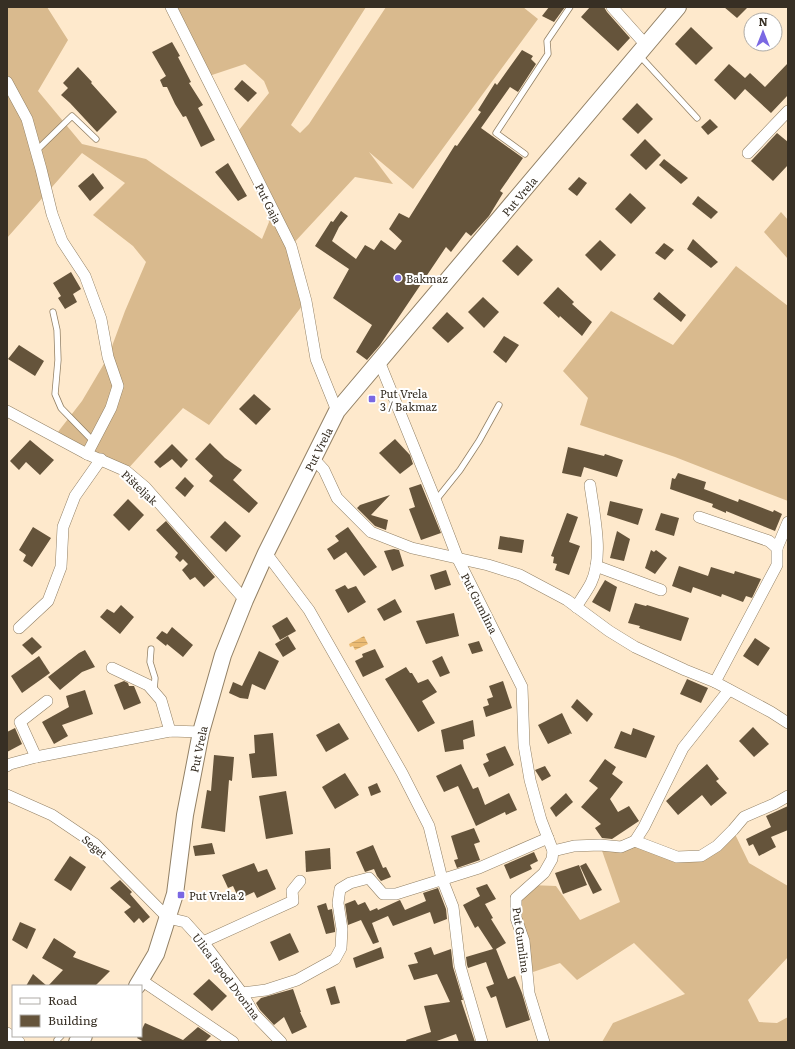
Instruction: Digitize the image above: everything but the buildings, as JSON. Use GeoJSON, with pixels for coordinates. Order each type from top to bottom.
{"type":"FeatureCollection","features":[{"type":"Feature","properties":{"kind":"main road","name":"Put Vrela"},"geometry":{"type":"LineString","coordinates":[[139,983],[156,954],[175,894],[185,815],[201,732],[223,656],[245,600],[266,553],[337,411],[675,9]]}},
{"type":"Feature","properties":{"kind":"street","name":"Put Gaja"},"geometry":{"type":"LineString","coordinates":[[171,7],[291,246],[306,301],[316,359],[337,411]]}},
{"type":"Feature","properties":{"kind":"street"},"geometry":{"type":"LineString","coordinates":[[612,7],[642,50]]}},
{"type":"Feature","properties":{"kind":"street"},"geometry":{"type":"LineString","coordinates":[[7,82],[27,119],[52,214],[62,241],[86,276],[100,319],[108,357],[118,386],[111,408],[88,454]]}},
{"type":"Feature","properties":{"kind":"street"},"geometry":{"type":"LineString","coordinates":[[748,153],[788,112]]}},
{"type":"Feature","properties":{"kind":"street","name":"Put Gumlina"},"geometry":{"type":"LineString","coordinates":[[379,361],[436,500],[458,559],[522,687],[524,745],[529,773],[541,820],[553,851],[552,859],[544,873],[516,898],[516,918],[524,941],[529,993],[544,1042]]}},
{"type":"Feature","properties":{"kind":"street","name":"Pišteljak"},"geometry":{"type":"LineString","coordinates":[[7,411],[88,454],[126,471],[145,487],[245,600]]}},
{"type":"Feature","properties":{"kind":"street"},"geometry":{"type":"LineString","coordinates":[[313,458],[324,470],[338,498],[371,532],[412,548],[488,565],[520,575],[567,600],[609,631],[635,647],[715,682],[788,723]]}},
{"type":"Feature","properties":{"kind":"street"},"geometry":{"type":"LineString","coordinates":[[19,628],[48,601],[61,567],[64,527],[75,496],[101,459]]}},
{"type":"Feature","properties":{"kind":"street"},"geometry":{"type":"LineString","coordinates":[[576,607],[591,583],[596,566],[596,529],[590,486]]}},
{"type":"Feature","properties":{"kind":"street"},"geometry":{"type":"LineString","coordinates":[[699,517],[769,541],[777,548]]}},
{"type":"Feature","properties":{"kind":"street"},"geometry":{"type":"LineString","coordinates":[[715,682],[777,565],[777,548],[788,522]]}},
{"type":"Feature","properties":{"kind":"street"},"geometry":{"type":"LineString","coordinates":[[266,553],[309,610],[402,772],[429,826],[442,879],[453,907],[460,966],[482,1042]]}},
{"type":"Feature","properties":{"kind":"street"},"geometry":{"type":"LineString","coordinates":[[596,566],[661,590]]}},
{"type":"Feature","properties":{"kind":"street"},"geometry":{"type":"LineString","coordinates":[[112,668],[148,685],[161,700],[170,731]]}},
{"type":"Feature","properties":{"kind":"street"},"geometry":{"type":"LineString","coordinates":[[553,851],[574,846],[600,845],[621,847],[635,841],[644,827],[683,748],[729,690]]}},
{"type":"Feature","properties":{"kind":"street"},"geometry":{"type":"LineString","coordinates":[[36,757],[20,722],[47,701]]}},
{"type":"Feature","properties":{"kind":"street"},"geometry":{"type":"LineString","coordinates":[[7,766],[36,757],[170,731],[201,732]]}},
{"type":"Feature","properties":{"kind":"street","name":"Seget"},"geometry":{"type":"LineString","coordinates":[[7,795],[52,815],[95,844],[168,918]]}},
{"type":"Feature","properties":{"kind":"street"},"geometry":{"type":"LineString","coordinates":[[635,841],[677,857],[701,856],[716,846],[734,830],[744,817],[788,796]]}},
{"type":"Feature","properties":{"kind":"street"},"geometry":{"type":"LineString","coordinates":[[242,993],[266,990],[297,980],[335,959],[341,948],[342,929],[338,903],[340,889],[350,883],[369,878],[383,894],[396,894],[479,868],[548,838]]}},
{"type":"Feature","properties":{"kind":"street"},"geometry":{"type":"LineString","coordinates":[[203,942],[293,901],[292,891],[300,881]]}},
{"type":"Feature","properties":{"kind":"street","name":"Ulica Ispod Dvorina"},"geometry":{"type":"LineString","coordinates":[[168,918],[185,922],[203,942],[242,993],[254,1014],[281,1042]]}},
{"type":"Feature","properties":{"kind":"street"},"geometry":{"type":"LineString","coordinates":[[139,983],[233,1042]]}},
{"type":"Feature","properties":{"kind":"lane"},"geometry":{"type":"LineString","coordinates":[[525,154],[496,133],[548,54],[547,41],[570,7]]}},
{"type":"Feature","properties":{"kind":"lane"},"geometry":{"type":"LineString","coordinates":[[642,50],[697,118]]}},
{"type":"Feature","properties":{"kind":"lane"},"geometry":{"type":"LineString","coordinates":[[36,151],[72,116],[96,139]]}},
{"type":"Feature","properties":{"kind":"lane"},"geometry":{"type":"LineString","coordinates":[[54,312],[58,360],[55,394],[61,408],[94,442]]}},
{"type":"Feature","properties":{"kind":"lane"},"geometry":{"type":"LineString","coordinates":[[436,500],[476,447],[499,405]]}},
{"type":"Feature","properties":{"kind":"lane"},"geometry":{"type":"LineString","coordinates":[[151,649],[150,662],[155,678],[154,692]]}},
{"type":"Feature","properties":{"kind":"shaded area"},"geometry":{"type":"Polygon","coordinates":[[[7,7],[47,7],[68,40],[38,91],[82,144],[146,159],[262,239],[269,222],[259,183],[235,135],[269,93],[264,81],[245,64],[206,77],[171,7],[366,7],[291,125],[300,133],[309,124],[386,7],[523,7],[538,19],[413,189],[369,152],[393,184],[355,177],[291,246],[306,301],[209,425],[183,408],[126,471],[54,437],[82,401],[108,357],[125,311],[146,262],[133,246],[93,215],[125,183],[82,153],[7,238],[7,7]]]}},
{"type":"Feature","properties":{"kind":"shaded area"},"geometry":{"type":"Polygon","coordinates":[[[781,212],[788,220],[788,259],[764,232],[781,212]]]}},
{"type":"Feature","properties":{"kind":"shaded area"},"geometry":{"type":"Polygon","coordinates":[[[736,266],[788,306],[788,501],[675,457],[580,425],[588,398],[563,371],[611,311],[673,345],[736,266]]]}},
{"type":"Feature","properties":{"kind":"shaded area"},"geometry":{"type":"Polygon","coordinates":[[[364,636],[368,644],[355,650],[353,646],[350,647],[349,644],[364,636]]]}},
{"type":"Feature","properties":{"kind":"shaded area"},"geometry":{"type":"Polygon","coordinates":[[[733,830],[749,863],[788,886],[788,957],[748,1000],[759,1022],[777,1023],[788,1017],[788,1042],[602,1042],[613,1023],[685,994],[634,943],[577,980],[560,963],[527,974],[516,898],[530,885],[556,886],[580,920],[620,902],[600,845],[635,841],[652,849],[701,856],[733,830]]]}},
{"type":"Feature","properties":{"kind":"place","name":"Bakmaz"},"geometry":{"type":"Point","coordinates":[398,278]}},
{"type":"Feature","properties":{"kind":"place","name":"Put Vrela 3 / Bakmaz"},"geometry":{"type":"Point","coordinates":[372,399]}},
{"type":"Feature","properties":{"kind":"place","name":"Put Vrela 2"},"geometry":{"type":"Point","coordinates":[181,895]}}]}
